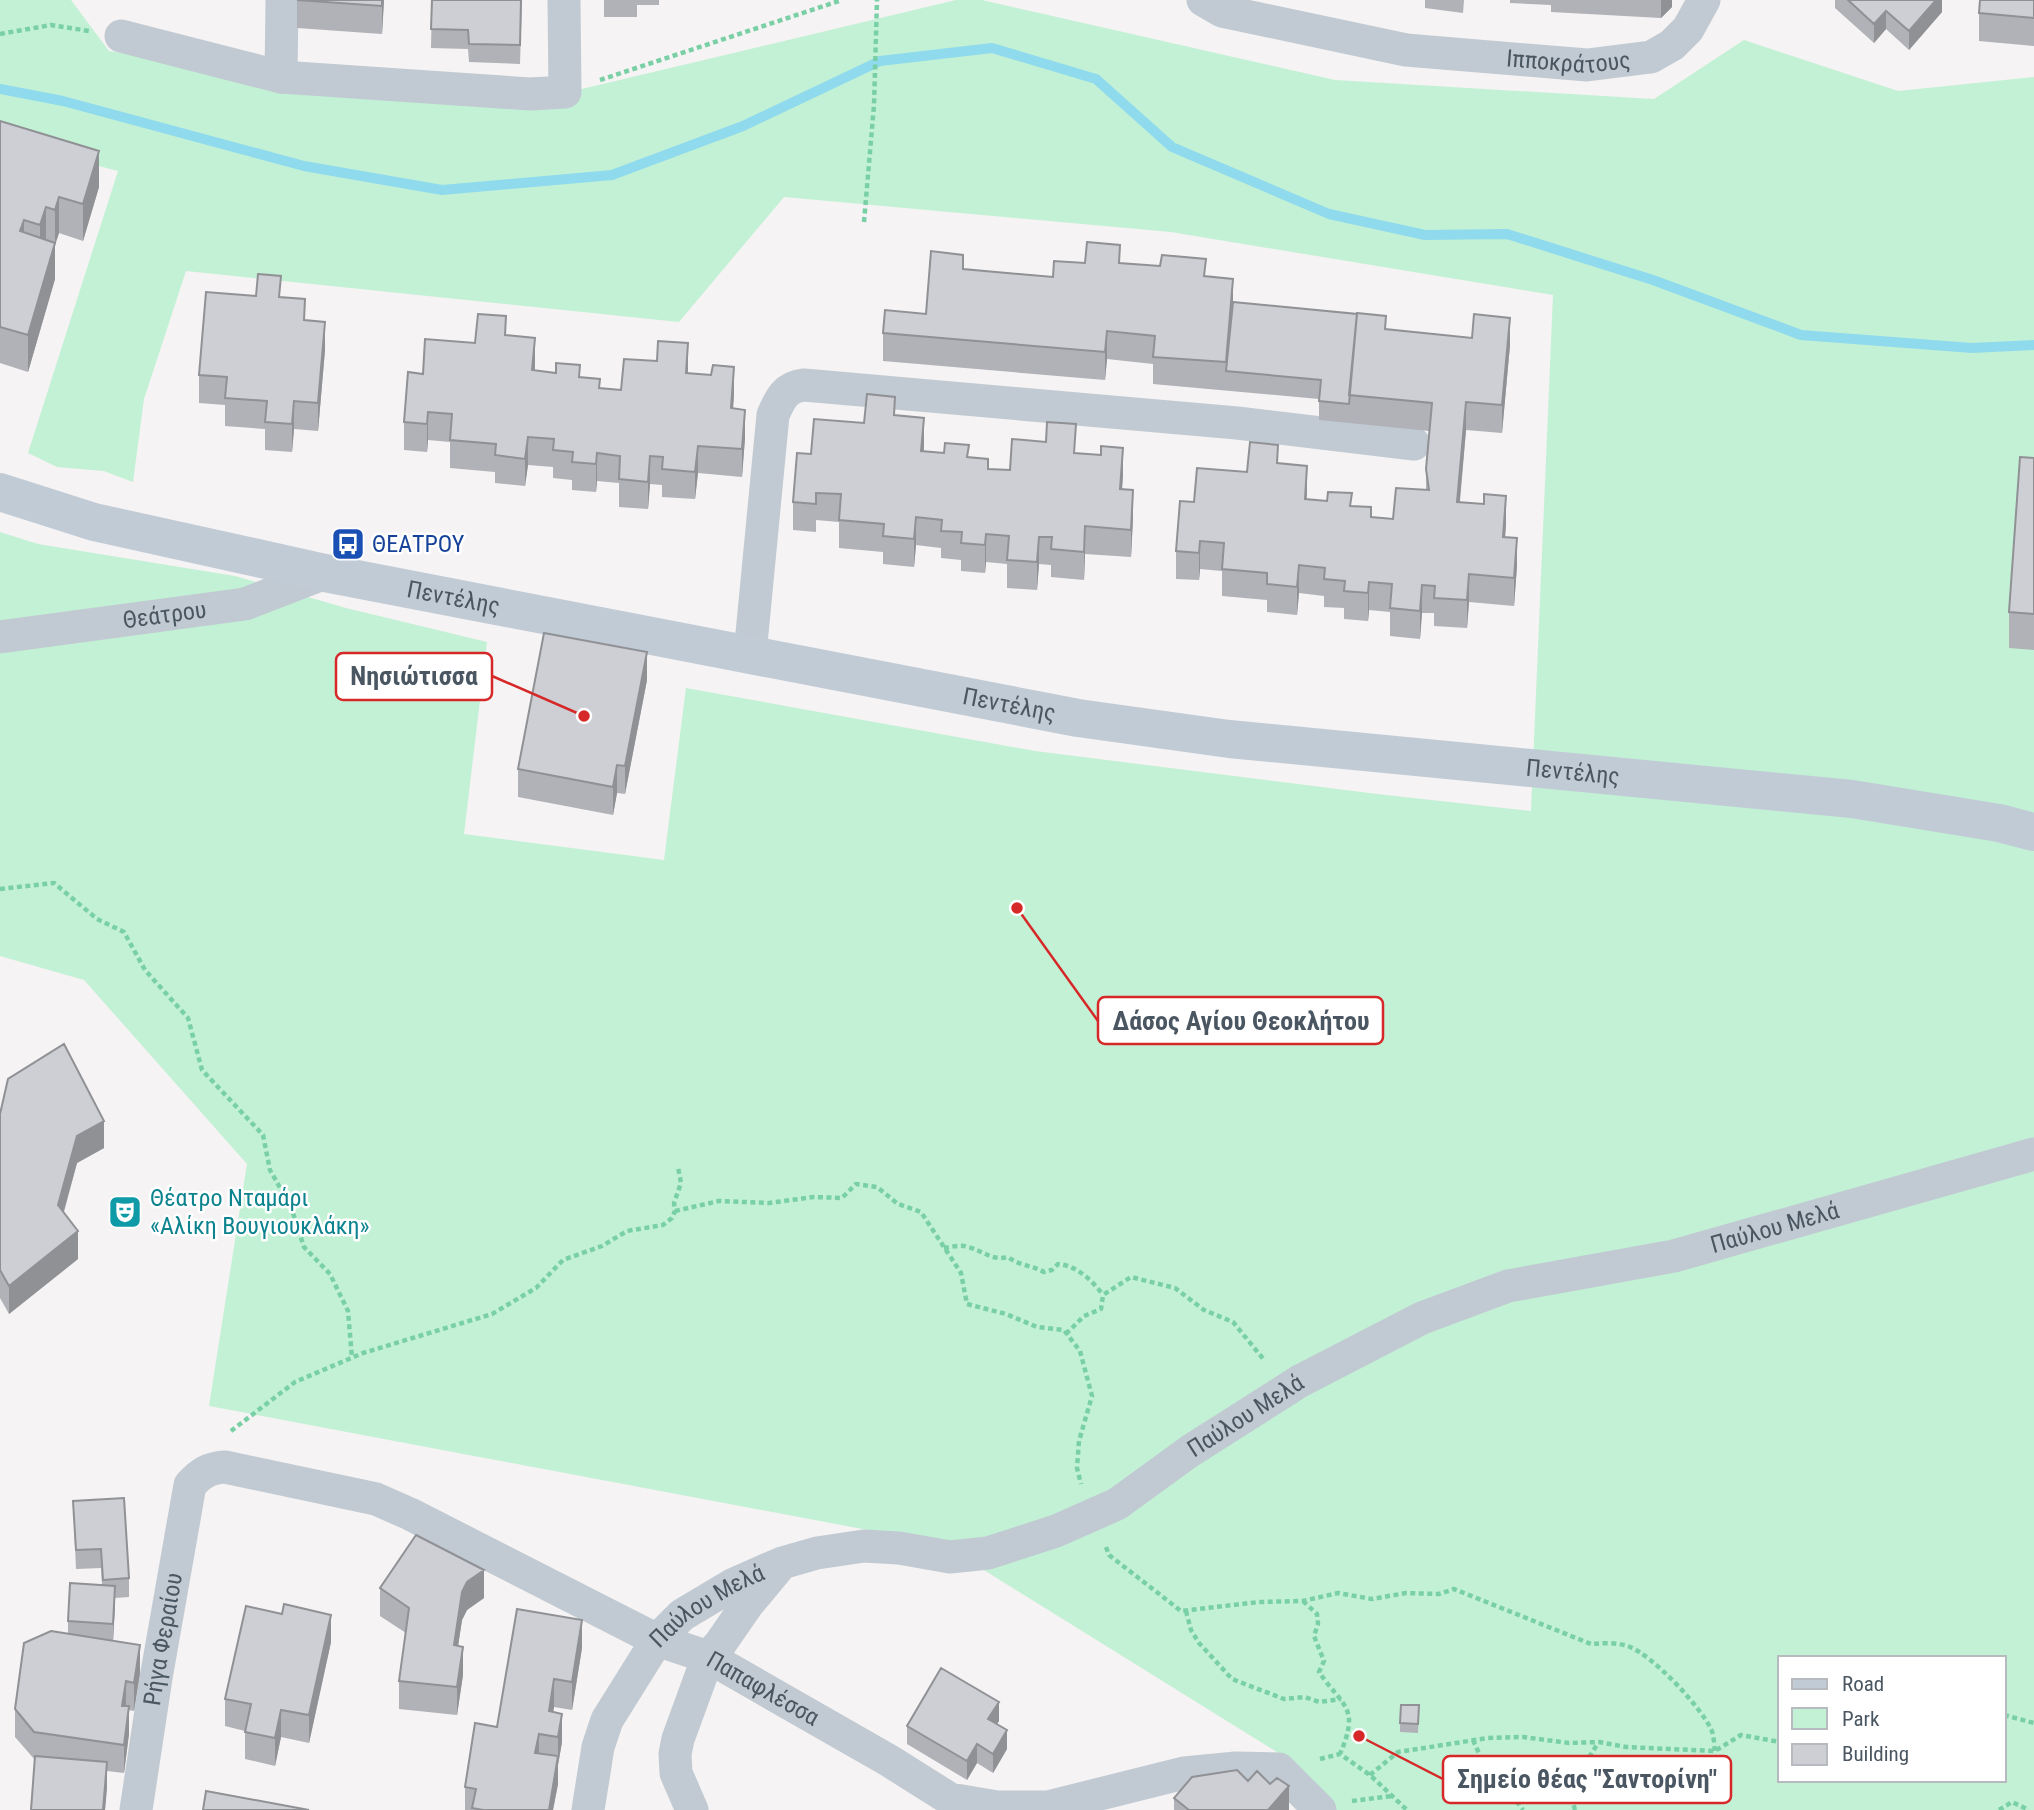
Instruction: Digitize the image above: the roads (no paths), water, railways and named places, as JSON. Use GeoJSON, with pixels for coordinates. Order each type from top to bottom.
{"type":"FeatureCollection","features":[{"type":"Feature","properties":{"kind":"main road","name":"Πεντέλης"},"geometry":{"type":"LineString","coordinates":[[0,492],[94,522],[325,573],[750,654],[928,691],[1133,726],[1255,742],[1852,799],[1999,823],[2034,832]]}},
{"type":"Feature","properties":{"kind":"street"},"geometry":{"type":"LineString","coordinates":[[281,77],[282,0]]}},
{"type":"Feature","properties":{"kind":"street"},"geometry":{"type":"LineString","coordinates":[[110,34],[281,77],[530,94],[565,92],[564,0]]}},
{"type":"Feature","properties":{"kind":"street","name":"Ιπποκράτους"},"geometry":{"type":"LineString","coordinates":[[1203,0],[1222,11],[1406,50],[1587,65],[1651,57],[1672,45],[1688,29],[1704,0]]}},
{"type":"Feature","properties":{"kind":"street"},"geometry":{"type":"LineString","coordinates":[[750,654],[774,415],[782,396],[793,386],[1237,423],[1414,444]]}},
{"type":"Feature","properties":{"kind":"street","name":"Θεάτρου"},"geometry":{"type":"LineString","coordinates":[[0,638],[245,604],[325,573]]}},
{"type":"Feature","properties":{"kind":"street","name":"Παύλου Μελά"},"geometry":{"type":"LineString","coordinates":[[587,1810],[598,1747],[607,1720],[657,1640],[682,1615],[734,1584],[782,1563],[817,1553],[864,1546],[899,1548],[950,1557],[988,1553],[1056,1531],[1116,1504],[1190,1451],[1282,1393],[1422,1318],[1508,1286],[1674,1256],[2034,1154]]}},
{"type":"Feature","properties":{"kind":"street","name":"Παπαφλέσσα"},"geometry":{"type":"LineString","coordinates":[[206,1471],[225,1467],[376,1499],[657,1640],[708,1657],[888,1760],[950,1799],[997,1807],[1048,1807],[1184,1773],[1236,1768],[1279,1769],[1320,1810]]}},
{"type":"Feature","properties":{"kind":"street","name":"Ρήγα Φεραίου"},"geometry":{"type":"LineString","coordinates":[[136,1810],[190,1485],[206,1471]]}},
{"type":"Feature","properties":{"kind":"street"},"geometry":{"type":"LineString","coordinates":[[692,1810],[679,1782],[675,1754],[678,1739],[708,1657],[782,1563]]}},
{"type":"Feature","properties":{"kind":"waterway"},"geometry":{"type":"LineString","coordinates":[[0,89],[63,101],[304,166],[442,190],[612,175],[743,126],[880,61],[992,48],[1096,79],[1172,147],[1329,214],[1425,235],[1507,234],[1653,280],[1801,335],[1972,348],[2034,345]]}},
{"type":"Feature","properties":{"kind":"place","name":"ΘΕΑΤΡΟΥ"},"geometry":{"type":"Point","coordinates":[348,544]}},
{"type":"Feature","properties":{"kind":"place","name":"Νησιώτισσα"},"geometry":{"type":"Point","coordinates":[584,716]}},
{"type":"Feature","properties":{"kind":"place","name":"Δάσος Αγίου Θεοκλήτου"},"geometry":{"type":"Point","coordinates":[1017,908]}},
{"type":"Feature","properties":{"kind":"place","name":"Θέατρο Νταμάρι «Αλίκη Βουγιουκλάκη»"},"geometry":{"type":"Point","coordinates":[125,1212]}},
{"type":"Feature","properties":{"kind":"place","name":"Σημείο θέας \"Σαντορίνη\""},"geometry":{"type":"Point","coordinates":[1359,1736]}}]}
